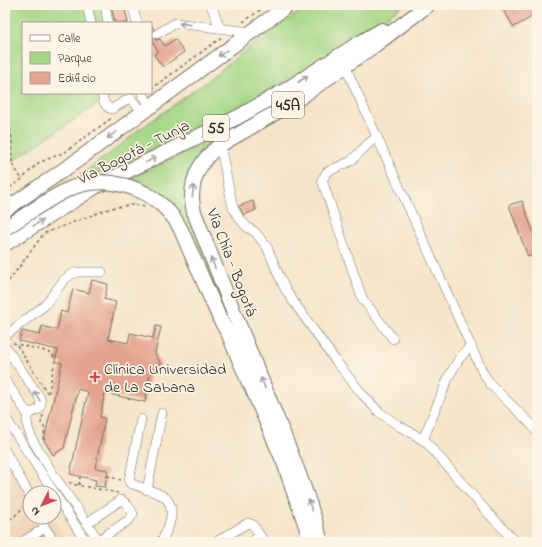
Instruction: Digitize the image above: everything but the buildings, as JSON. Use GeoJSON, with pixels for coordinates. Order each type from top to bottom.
{"type":"FeatureCollection","features":[{"type":"Feature","properties":{"kind":"highway","name":"Vía Bogotá - Tunja"},"geometry":{"type":"LineString","coordinates":[[5,210],[75,162],[288,5]]}},
{"type":"Feature","properties":{"kind":"highway","name":"Vía Bogotá - Tunja"},"geometry":{"type":"LineString","coordinates":[[5,244],[95,187],[202,135],[289,88],[356,45],[423,5]]}},
{"type":"Feature","properties":{"kind":"highway","name":"Vía Chía - Bogotá"},"geometry":{"type":"LineString","coordinates":[[321,542],[305,490],[288,444],[194,212],[192,197],[193,185],[200,165],[220,145],[298,99],[375,45],[428,5]]}},
{"type":"Feature","properties":{"kind":"highway"},"geometry":{"type":"LineString","coordinates":[[5,228],[55,196],[82,185],[98,182],[132,187],[148,195],[173,217],[180,228],[220,320],[229,334],[278,459],[292,487],[311,542]]}},
{"type":"Feature","properties":{"kind":"lane"},"geometry":{"type":"LineString","coordinates":[[87,5],[92,22]]}},
{"type":"Feature","properties":{"kind":"lane"},"geometry":{"type":"LineString","coordinates":[[105,5],[108,22]]}},
{"type":"Feature","properties":{"kind":"lane"},"geometry":{"type":"LineString","coordinates":[[132,5],[137,22]]}},
{"type":"Feature","properties":{"kind":"lane"},"geometry":{"type":"LineString","coordinates":[[211,5],[220,28]]}},
{"type":"Feature","properties":{"kind":"lane"},"geometry":{"type":"LineString","coordinates":[[157,34],[175,23],[251,32]]}},
{"type":"Feature","properties":{"kind":"lane"},"geometry":{"type":"LineString","coordinates":[[345,65],[483,372],[491,385],[530,423],[537,432]]}},
{"type":"Feature","properties":{"kind":"lane"},"geometry":{"type":"LineString","coordinates":[[102,94],[104,104],[109,108],[112,109],[128,96],[146,109]]}},
{"type":"Feature","properties":{"kind":"lane"},"geometry":{"type":"LineString","coordinates":[[142,94],[146,109]]}},
{"type":"Feature","properties":{"kind":"lane"},"geometry":{"type":"LineString","coordinates":[[377,138],[368,144],[351,161],[327,172],[322,180],[362,298],[393,339]]}},
{"type":"Feature","properties":{"kind":"lane"},"geometry":{"type":"LineString","coordinates":[[220,145],[233,208],[238,218],[247,227],[255,232],[267,247],[284,287],[335,360],[363,395],[379,412],[426,442],[488,513],[516,542]]}},
{"type":"Feature","properties":{"kind":"lane"},"geometry":{"type":"LineString","coordinates":[[27,412],[34,412],[39,409],[41,406],[41,401],[6,341],[45,305],[68,277],[77,272],[102,272]]}},
{"type":"Feature","properties":{"kind":"lane"},"geometry":{"type":"LineString","coordinates":[[423,440],[449,376],[459,359],[471,345]]}},
{"type":"Feature","properties":{"kind":"lane"},"geometry":{"type":"LineString","coordinates":[[5,380],[27,412],[28,428],[33,441],[53,474],[97,538],[102,538],[132,517],[133,514],[125,502],[121,500],[87,523]]}},
{"type":"Feature","properties":{"kind":"lane"},"geometry":{"type":"LineString","coordinates":[[147,490],[162,413]]}},
{"type":"Feature","properties":{"kind":"lane"},"geometry":{"type":"LineString","coordinates":[[5,417],[86,542]]}},
{"type":"Feature","properties":{"kind":"lane"},"geometry":{"type":"LineString","coordinates":[[141,419],[129,482],[163,496],[171,506],[172,510],[170,523],[161,542]]}},
{"type":"Feature","properties":{"kind":"lane"},"geometry":{"type":"LineString","coordinates":[[5,451],[22,485]]}},
{"type":"Feature","properties":{"kind":"lane"},"geometry":{"type":"LineString","coordinates":[[216,542],[248,523],[253,525],[262,539],[251,542]]}},
{"type":"Feature","properties":{"kind":"lane"},"geometry":{"type":"LineString","coordinates":[[44,525],[55,542]]}},
{"type":"Feature","properties":{"kind":"lane"},"geometry":{"type":"LineString","coordinates":[[22,542],[45,528]]}},
{"type":"Feature","properties":{"kind":"path"},"geometry":{"type":"LineString","coordinates":[[152,88],[267,5]]}},
{"type":"Feature","properties":{"kind":"path"},"geometry":{"type":"LineString","coordinates":[[5,106],[12,140],[12,164],[22,179]]}},
{"type":"Feature","properties":{"kind":"path"},"geometry":{"type":"LineString","coordinates":[[5,191],[22,179],[38,163],[65,152],[115,115]]}},
{"type":"Feature","properties":{"kind":"path"},"geometry":{"type":"LineString","coordinates":[[5,286],[45,233],[111,208],[139,205],[148,209]]}},
{"type":"Feature","properties":{"kind":"path"},"geometry":{"type":"LineString","coordinates":[[6,341],[49,352],[55,357],[55,364],[46,401]]}},
{"type":"Feature","properties":{"kind":"path"},"geometry":{"type":"LineString","coordinates":[[17,344],[48,394]]}},
{"type":"Feature","properties":{"kind":"path"},"geometry":{"type":"LineString","coordinates":[[43,416],[41,423],[44,428],[46,428],[43,440],[44,447]]}},
{"type":"Feature","properties":{"kind":"path"},"geometry":{"type":"LineString","coordinates":[[107,476],[119,479],[122,482]]}},
{"type":"Feature","properties":{"kind":"path"},"geometry":{"type":"LineString","coordinates":[[79,485],[80,477]]}},
{"type":"Feature","properties":{"kind":"path"},"geometry":{"type":"LineString","coordinates":[[67,480],[72,484],[118,493],[121,500]]}},
{"type":"Feature","properties":{"kind":"path"},"geometry":{"type":"LineString","coordinates":[[5,523],[17,514],[22,508]]}},
{"type":"Feature","properties":{"kind":"shaded area"},"geometry":{"type":"Polygon","coordinates":[[[5,443],[32,485],[22,485],[22,525],[57,525],[67,542],[5,542],[5,443]]]}},
{"type":"Feature","properties":{"kind":"green space"},"geometry":{"type":"Polygon","coordinates":[[[5,5],[111,5],[115,22],[22,22],[22,94],[113,94],[5,166],[5,5]]]}},
{"type":"Feature","properties":{"kind":"green space"},"geometry":{"type":"Polygon","coordinates":[[[310,5],[404,5],[351,41],[287,81],[226,116],[107,171],[80,175],[140,129],[203,84],[261,38],[310,5]]]}},
{"type":"Feature","properties":{"kind":"green space"},"geometry":{"type":"Polygon","coordinates":[[[252,119],[207,146],[196,161],[188,177],[185,195],[188,213],[276,433],[183,227],[126,180],[187,152],[252,119]]]}},
{"type":"Feature","properties":{"kind":"place","name":"Clínica Universidad de La Sabana"},"geometry":{"type":"Point","coordinates":[95,377]}}]}
